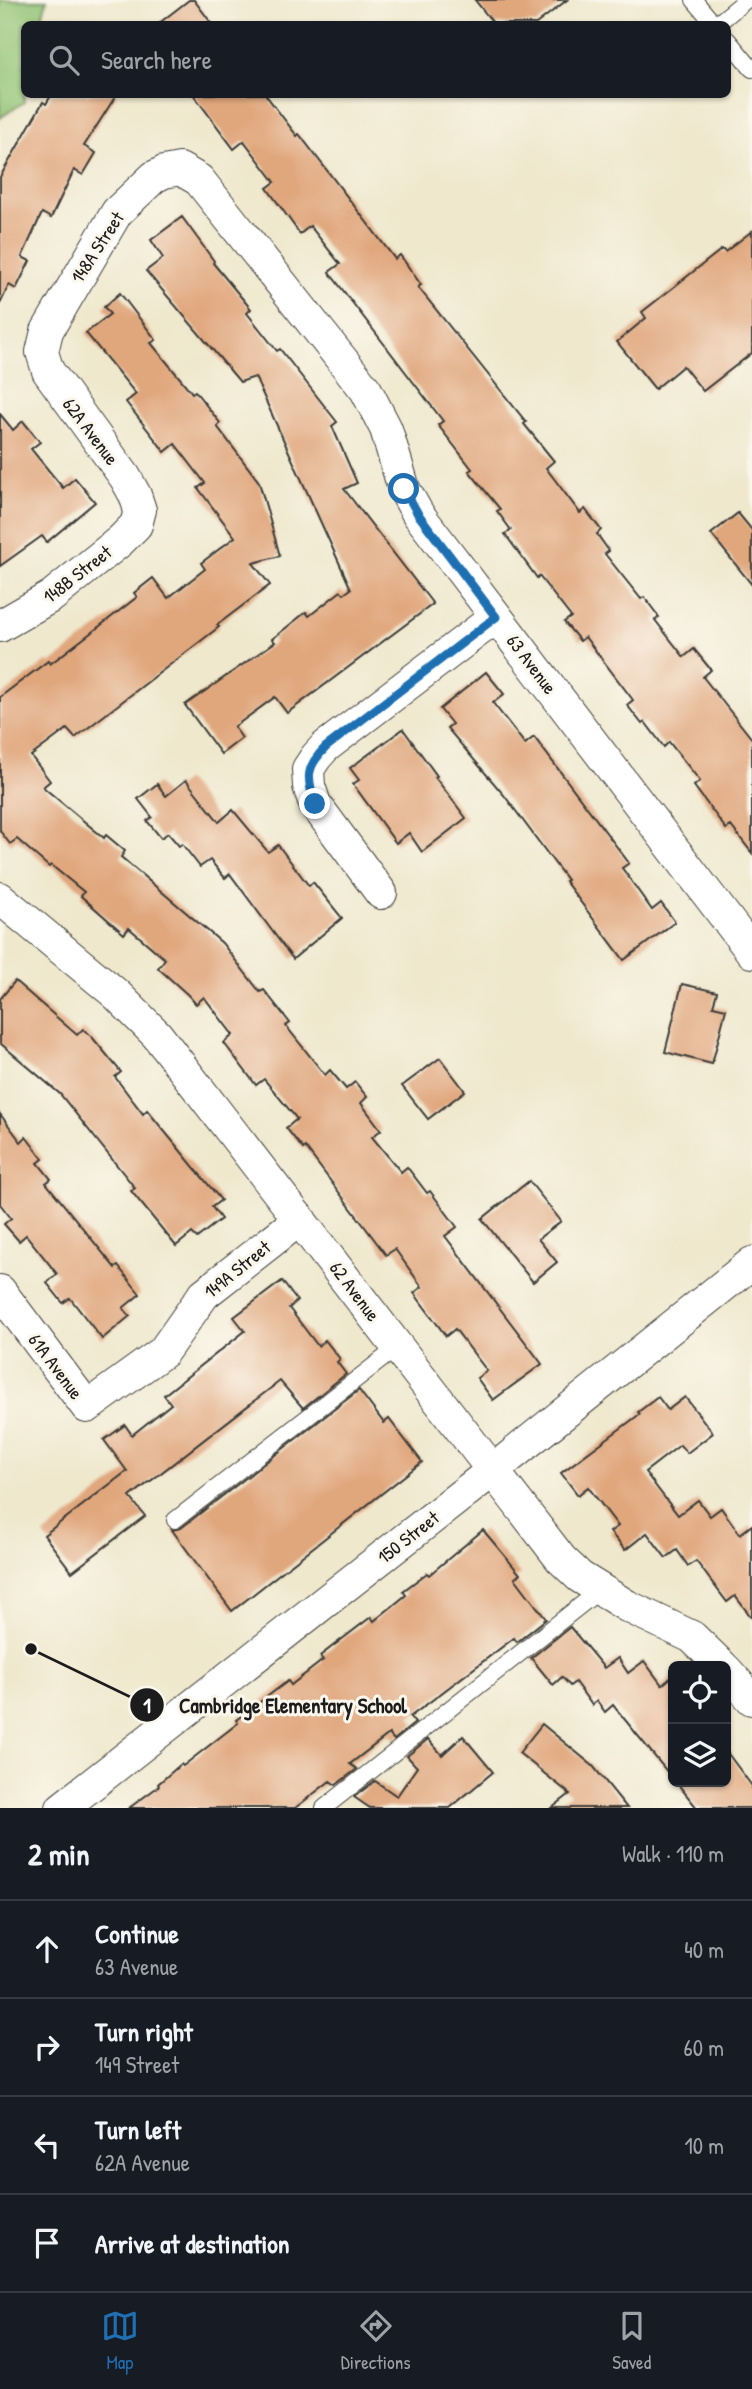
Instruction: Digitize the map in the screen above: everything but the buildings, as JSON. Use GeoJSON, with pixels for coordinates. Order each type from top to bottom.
{"type":"FeatureCollection","features":[{"type":"Feature","properties":{"kind":"street","name":"148A Street"},"geometry":{"type":"LineString","coordinates":[[42,352],[47,331],[57,312],[117,212],[153,177],[180,169]]}},
{"type":"Feature","properties":{"kind":"street","name":"63 Avenue"},"geometry":{"type":"LineString","coordinates":[[180,169],[199,180],[366,390],[386,429],[404,489],[418,514],[752,952]]}},
{"type":"Feature","properties":{"kind":"street","name":"62A Avenue"},"geometry":{"type":"LineString","coordinates":[[42,352],[48,371],[125,477],[140,510]]}},
{"type":"Feature","properties":{"kind":"street","name":"148B Street"},"geometry":{"type":"LineString","coordinates":[[0,626],[52,596],[120,541],[136,524],[140,510]]}},
{"type":"Feature","properties":{"kind":"street"},"geometry":{"type":"LineString","coordinates":[[381,893],[315,804],[309,786],[308,769],[326,747],[496,617]]}},
{"type":"Feature","properties":{"kind":"street","name":"62 Avenue"},"geometry":{"type":"LineString","coordinates":[[0,898],[116,994],[157,1035],[561,1559],[580,1577],[600,1590],[692,1637],[717,1661]]}},
{"type":"Feature","properties":{"kind":"street","name":"149A Street"},"geometry":{"type":"LineString","coordinates":[[87,1407],[163,1352],[204,1294],[300,1219]]}},
{"type":"Feature","properties":{"kind":"street","name":"150 Street"},"geometry":{"type":"LineString","coordinates":[[62,1808],[752,1263]]}},
{"type":"Feature","properties":{"kind":"street","name":"61A Avenue"},"geometry":{"type":"LineString","coordinates":[[0,1291],[87,1407]]}},
{"type":"Feature","properties":{"kind":"street"},"geometry":{"type":"LineString","coordinates":[[731,1676],[752,1699]]}},
{"type":"Feature","properties":{"kind":"lane"},"geometry":{"type":"LineString","coordinates":[[694,0],[713,21]]}},
{"type":"Feature","properties":{"kind":"lane"},"geometry":{"type":"LineString","coordinates":[[720,21],[746,0]]}},
{"type":"Feature","properties":{"kind":"lane"},"geometry":{"type":"LineString","coordinates":[[731,45],[752,69]]}},
{"type":"Feature","properties":{"kind":"lane"},"geometry":{"type":"LineString","coordinates":[[175,1520],[398,1347]]}},
{"type":"Feature","properties":{"kind":"lane"},"geometry":{"type":"LineString","coordinates":[[324,1808],[600,1590]]}},
{"type":"Feature","properties":{"kind":"green space"},"geometry":{"type":"Polygon","coordinates":[[[0,0],[47,0],[41,21],[21,21],[21,98],[24,98],[24,102],[0,118],[0,0]]]}},
{"type":"Feature","properties":{"kind":"place","name":"Cambridge Elementary School"},"geometry":{"type":"Point","coordinates":[31,1649]}},
{"type":"Feature","properties":{"kind":"route"},"geometry":{"type":"LineString","coordinates":[[315,804],[309,786],[308,769],[316,757],[496,617],[418,514],[404,489]]}}]}
